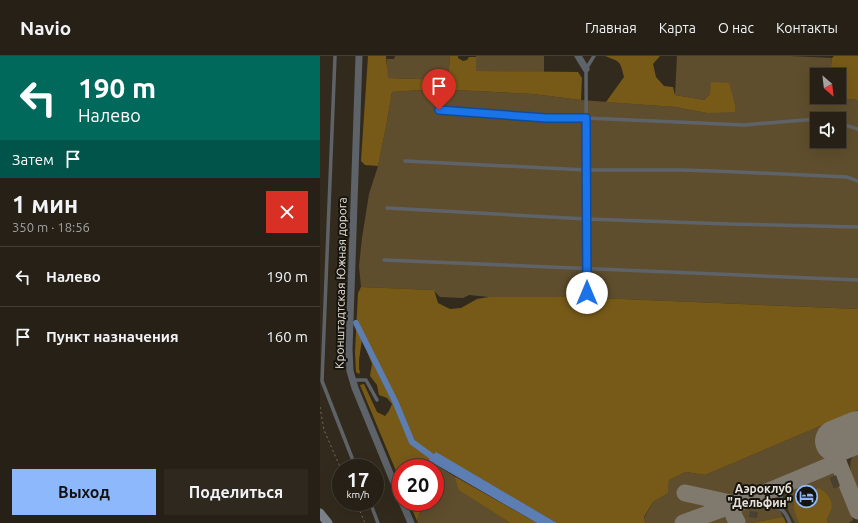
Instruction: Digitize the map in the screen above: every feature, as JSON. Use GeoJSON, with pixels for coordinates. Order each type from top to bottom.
{"type":"FeatureCollection","features":[{"type":"Feature","properties":{"kind":"street","name":"Кронштадтская Южная дорога"},"geometry":{"type":"LineString","coordinates":[[360,56],[349,350],[350,372],[392,479]]}},
{"type":"Feature","properties":{"kind":"street"},"geometry":{"type":"LineString","coordinates":[[578,56],[586,70]]}},
{"type":"Feature","properties":{"kind":"street","name":"Кронштадтская Южная дорога"},"geometry":{"type":"LineString","coordinates":[[406,511],[411,523]]}},
{"type":"Feature","properties":{"kind":"street"},"geometry":{"type":"LineString","coordinates":[[320,513],[328,523]]}},
{"type":"Feature","properties":{"kind":"lane"},"geometry":{"type":"LineString","coordinates":[[335,56],[322,381],[352,459]]}},
{"type":"Feature","properties":{"kind":"lane"},"geometry":{"type":"LineString","coordinates":[[587,293],[586,70],[594,56]]}},
{"type":"Feature","properties":{"kind":"lane"},"geometry":{"type":"LineString","coordinates":[[439,110],[546,118],[586,118],[744,125],[810,120]]}},
{"type":"Feature","properties":{"kind":"lane"},"geometry":{"type":"LineString","coordinates":[[846,125],[858,129]]}},
{"type":"Feature","properties":{"kind":"lane"},"geometry":{"type":"LineString","coordinates":[[405,161],[587,170],[683,170],[739,172],[846,177],[858,182]]}},
{"type":"Feature","properties":{"kind":"lane"},"geometry":{"type":"LineString","coordinates":[[387,208],[587,219],[744,225],[858,227]]}},
{"type":"Feature","properties":{"kind":"lane"},"geometry":{"type":"LineString","coordinates":[[384,260],[858,280]]}},
{"type":"Feature","properties":{"kind":"lane"},"geometry":{"type":"LineString","coordinates":[[352,380],[366,380],[377,400]]}},
{"type":"Feature","properties":{"kind":"lane"},"geometry":{"type":"LineString","coordinates":[[789,483],[781,495],[781,503],[783,511],[790,523]]}},
{"type":"Feature","properties":{"kind":"lane"},"geometry":{"type":"LineString","coordinates":[[735,504],[764,504],[783,511]]}},
{"type":"Feature","properties":{"kind":"lane"},"geometry":{"type":"LineString","coordinates":[[373,511],[378,523]]}},
{"type":"Feature","properties":{"kind":"path"},"geometry":{"type":"LineString","coordinates":[[320,407],[324,430],[337,459]]}},
{"type":"Feature","properties":{"kind":"path"},"geometry":{"type":"LineString","coordinates":[[360,511],[365,523]]}},
{"type":"Feature","properties":{"kind":"shaded area"},"geometry":{"type":"Polygon","coordinates":[[[368,56],[386,56],[388,78],[448,80],[450,56],[458,56],[458,58],[463,61],[467,60],[469,57],[476,57],[476,71],[578,72],[582,78],[581,100],[533,94],[435,89],[392,92],[378,166],[365,165],[361,161],[368,56]]]}},
{"type":"Feature","properties":{"kind":"shaded area"},"geometry":{"type":"Polygon","coordinates":[[[395,56],[450,56],[448,80],[387,78],[387,59],[394,59],[395,56]]]}},
{"type":"Feature","properties":{"kind":"shaded area"},"geometry":{"type":"Polygon","coordinates":[[[476,56],[544,56],[544,72],[475,71],[476,56]]]}},
{"type":"Feature","properties":{"kind":"shaded area"},"geometry":{"type":"Polygon","coordinates":[[[605,56],[660,56],[653,64],[656,77],[664,86],[673,87],[675,95],[704,100],[710,94],[711,82],[729,83],[735,104],[735,112],[707,113],[675,107],[606,102],[624,77],[619,62],[605,56]]]}},
{"type":"Feature","properties":{"kind":"shaded area"},"geometry":{"type":"Polygon","coordinates":[[[677,56],[789,56],[832,58],[831,68],[810,68],[810,104],[846,104],[846,99],[858,100],[858,309],[576,297],[489,297],[469,295],[463,298],[440,297],[433,290],[361,287],[359,266],[362,238],[369,194],[378,166],[392,92],[435,89],[533,94],[581,100],[675,107],[707,113],[735,104],[733,98],[710,94],[704,100],[675,95],[677,56]]]}},
{"type":"Feature","properties":{"kind":"shaded area"},"geometry":{"type":"Polygon","coordinates":[[[834,56],[858,56],[858,100],[846,99],[846,68],[831,68],[832,58],[834,56]]]}},
{"type":"Feature","properties":{"kind":"shaded area"},"geometry":{"type":"Polygon","coordinates":[[[361,287],[434,290],[438,303],[450,309],[461,308],[477,299],[489,297],[576,297],[858,309],[858,410],[705,475],[686,472],[669,480],[668,493],[653,502],[644,517],[645,523],[557,523],[436,453],[429,459],[392,459],[392,461],[360,385],[364,384],[377,412],[385,416],[392,404],[387,398],[379,395],[377,385],[370,376],[372,364],[362,339],[359,360],[360,372],[359,374],[356,372],[355,352],[358,293],[361,287]]]}},
{"type":"Feature","properties":{"kind":"shaded area"},"geometry":{"type":"Polygon","coordinates":[[[858,410],[858,523],[786,523],[781,517],[752,523],[645,523],[669,480],[705,475],[858,410]]]}},
{"type":"Feature","properties":{"kind":"shaded area"},"geometry":{"type":"Polygon","coordinates":[[[858,410],[858,416],[817,433],[830,462],[783,483],[676,523],[645,523],[644,518],[653,502],[668,493],[669,480],[686,472],[705,475],[858,410]]]}},
{"type":"Feature","properties":{"kind":"shaded area"},"geometry":{"type":"Polygon","coordinates":[[[858,450],[858,495],[853,482],[850,466],[852,457],[858,450]]]}},
{"type":"Feature","properties":{"kind":"shaded area"},"geometry":{"type":"Polygon","coordinates":[[[444,470],[454,476],[460,490],[510,523],[418,523],[417,521],[421,511],[444,511],[444,470]]]}},
{"type":"Feature","properties":{"kind":"shaded area"},"geometry":{"type":"Polygon","coordinates":[[[829,470],[834,471],[836,475],[830,478],[834,488],[840,486],[853,520],[849,523],[828,523],[827,519],[831,509],[811,492],[813,497],[793,504],[799,523],[795,523],[785,500],[785,495],[790,486],[829,470]]]}},
{"type":"Feature","properties":{"kind":"shaded area"},"geometry":{"type":"Polygon","coordinates":[[[454,476],[537,523],[510,523],[459,490],[454,476]]]}},
{"type":"Feature","properties":{"kind":"shaded area"},"geometry":{"type":"Polygon","coordinates":[[[818,488],[829,496],[832,506],[827,519],[828,523],[799,523],[794,509],[794,500],[802,496],[805,501],[813,498],[811,492],[818,488]]]}},
{"type":"Feature","properties":{"kind":"shaded area"},"geometry":{"type":"Polygon","coordinates":[[[781,490],[779,493],[779,504],[753,500],[781,490]]]}},
{"type":"Feature","properties":{"kind":"shaded area"},"geometry":{"type":"Polygon","coordinates":[[[747,505],[774,508],[781,512],[784,518],[781,517],[752,523],[688,523],[729,508],[747,505]]]}},
{"type":"Feature","properties":{"kind":"shaded area"},"geometry":{"type":"Polygon","coordinates":[[[413,511],[421,511],[417,521],[413,511]]]}},
{"type":"Feature","properties":{"kind":"shaded area"},"geometry":{"type":"Polygon","coordinates":[[[781,517],[784,518],[786,523],[752,523],[781,517]]]}},
{"type":"Feature","properties":{"kind":"water"},"geometry":{"type":"Polygon","coordinates":[[[436,452],[557,523],[537,523],[444,469],[444,459],[429,459],[436,452]]]}},
{"type":"Feature","properties":{"kind":"building"},"geometry":{"type":"Polygon","coordinates":[[[836,475],[840,486],[834,488],[830,478],[836,475]]]}},
{"type":"Feature","properties":{"kind":"building","name":"Аэроклуб \"Дельфин\""},"geometry":{"type":"Polygon","coordinates":[[[810,492],[812,497],[805,500],[803,495],[810,492]]]}},
{"type":"Feature","properties":{"kind":"building"},"geometry":{"type":"Polygon","coordinates":[[[750,511],[758,512],[757,518],[749,517],[750,511]]]}},
{"type":"Feature","properties":{"kind":"waterway"},"geometry":{"type":"LineString","coordinates":[[356,323],[395,401],[412,442],[435,459]]}},
{"type":"Feature","properties":{"kind":"taxiway"},"geometry":{"type":"LineString","coordinates":[[836,441],[835,448],[838,462],[858,511]]}},
{"type":"Feature","properties":{"kind":"taxiway"},"geometry":{"type":"LineString","coordinates":[[683,523],[755,497],[838,462]]}},
{"type":"Feature","properties":{"kind":"taxiway"},"geometry":{"type":"LineString","coordinates":[[685,493],[735,504],[733,514],[737,522]]}},
{"type":"Feature","properties":{"kind":"runway"},"geometry":{"type":"LineString","coordinates":[[836,441],[858,432]]}},
{"type":"Feature","properties":{"kind":"place","name":"Аэроклуб \"Дельфин\""},"geometry":{"type":"Point","coordinates":[807,496]}},
{"type":"Feature","properties":{"kind":"route"},"geometry":{"type":"LineString","coordinates":[[439,110],[546,118],[586,118],[587,293]]}}]}
